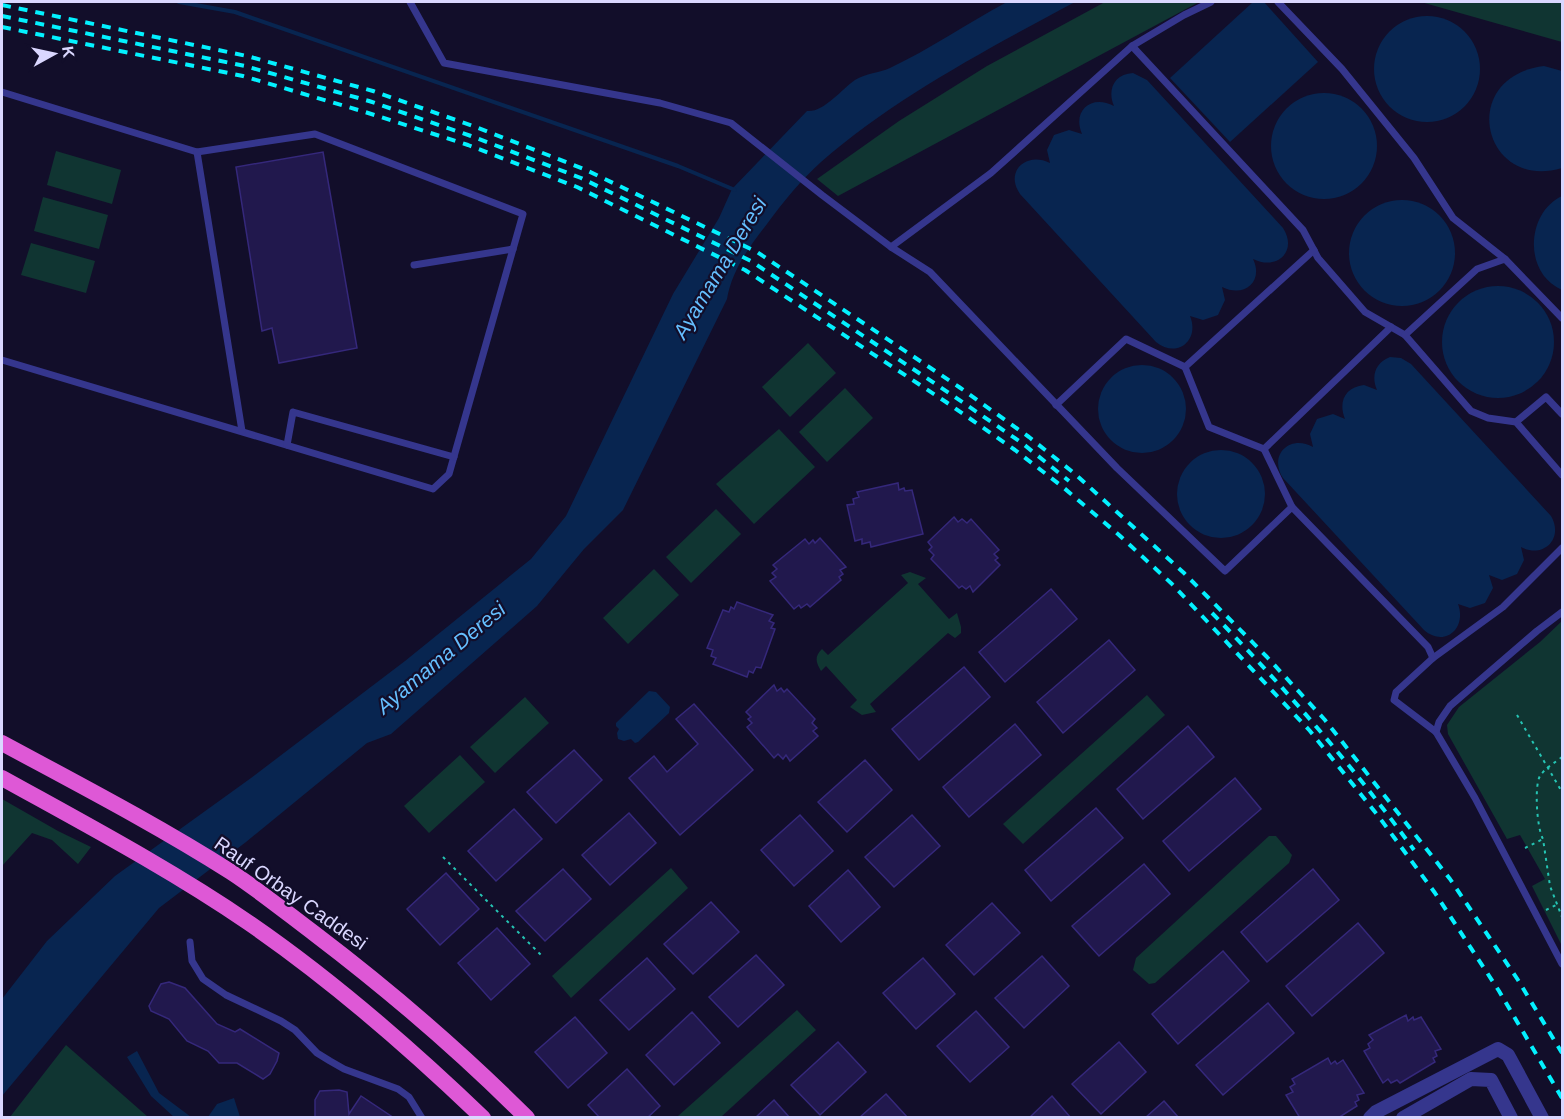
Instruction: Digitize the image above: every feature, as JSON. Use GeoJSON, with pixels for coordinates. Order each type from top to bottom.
{"type":"FeatureCollection","features":[{"type":"Feature","properties":{"kind":"highway","name":"Rauf Orbay Caddesi"},"geometry":{"type":"LineString","coordinates":[[2,743],[138,817],[232,873],[364,971],[412,1010],[527,1118]]}},
{"type":"Feature","properties":{"kind":"highway"},"geometry":{"type":"LineString","coordinates":[[2,778],[129,849],[248,922],[329,983],[414,1054],[483,1118]]}},
{"type":"Feature","properties":{"kind":"street"},"geometry":{"type":"LineString","coordinates":[[1498,1050],[1489,1063],[1491,1080],[1511,1118]]}},
{"type":"Feature","properties":{"kind":"street"},"geometry":{"type":"LineString","coordinates":[[1370,1118],[1376,1112],[1498,1050]]}},
{"type":"Feature","properties":{"kind":"street"},"geometry":{"type":"LineString","coordinates":[[1498,1050],[1508,1055],[1542,1118]]}},
{"type":"Feature","properties":{"kind":"street"},"geometry":{"type":"LineString","coordinates":[[1403,1118],[1471,1079],[1491,1080]]}},
{"type":"Feature","properties":{"kind":"lane"},"geometry":{"type":"LineString","coordinates":[[410,2],[444,63],[660,103],[731,123],[891,247],[930,272],[1117,468],[1225,571],[1292,507]]}},
{"type":"Feature","properties":{"kind":"lane"},"geometry":{"type":"LineString","coordinates":[[891,247],[991,173],[1132,46],[1211,2]]}},
{"type":"Feature","properties":{"kind":"lane"},"geometry":{"type":"LineString","coordinates":[[1278,2],[1342,69],[1378,113],[1414,158],[1453,218],[1505,259],[1563,318]]}},
{"type":"Feature","properties":{"kind":"lane"},"geometry":{"type":"LineString","coordinates":[[1132,46],[1303,230],[1318,258],[1365,312],[1405,335],[1471,411],[1488,418],[1516,422],[1563,475]]}},
{"type":"Feature","properties":{"kind":"lane"},"geometry":{"type":"LineString","coordinates":[[2,92],[197,152],[315,134],[523,214],[449,474],[433,489],[2,360]]}},
{"type":"Feature","properties":{"kind":"lane"},"geometry":{"type":"LineString","coordinates":[[197,152],[242,431]]}},
{"type":"Feature","properties":{"kind":"lane"},"geometry":{"type":"LineString","coordinates":[[414,265],[513,249]]}},
{"type":"Feature","properties":{"kind":"lane"},"geometry":{"type":"LineString","coordinates":[[1185,367],[1314,250]]}},
{"type":"Feature","properties":{"kind":"lane"},"geometry":{"type":"LineString","coordinates":[[1405,335],[1478,269],[1505,259]]}},
{"type":"Feature","properties":{"kind":"lane"},"geometry":{"type":"LineString","coordinates":[[1264,449],[1392,327]]}},
{"type":"Feature","properties":{"kind":"lane"},"geometry":{"type":"LineString","coordinates":[[1056,405],[1126,339],[1185,367],[1209,427],[1264,449],[1292,507],[1428,647],[1433,658]]}},
{"type":"Feature","properties":{"kind":"lane"},"geometry":{"type":"LineString","coordinates":[[1516,422],[1546,397],[1563,414]]}},
{"type":"Feature","properties":{"kind":"lane"},"geometry":{"type":"LineString","coordinates":[[287,445],[293,412],[454,457]]}},
{"type":"Feature","properties":{"kind":"lane"},"geometry":{"type":"LineString","coordinates":[[1563,548],[1503,607],[1433,658],[1402,685],[1396,692],[1394,700],[1436,732],[1475,798],[1563,964]]}},
{"type":"Feature","properties":{"kind":"lane"},"geometry":{"type":"LineString","coordinates":[[1436,732],[1438,722],[1450,706],[1537,631],[1563,612]]}},
{"type":"Feature","properties":{"kind":"lane"},"geometry":{"type":"LineString","coordinates":[[190,942],[192,960],[203,979],[226,995],[281,1021],[295,1030],[317,1053],[344,1069],[398,1089],[409,1097],[422,1118]]}},
{"type":"Feature","properties":{"kind":"path"},"geometry":{"type":"LineString","coordinates":[[1517,715],[1563,792]]}},
{"type":"Feature","properties":{"kind":"path"},"geometry":{"type":"LineString","coordinates":[[1563,756],[1540,776],[1538,783],[1540,833],[1543,839],[1550,885],[1556,905],[1563,917]]}},
{"type":"Feature","properties":{"kind":"path"},"geometry":{"type":"LineString","coordinates":[[1525,848],[1543,839]]}},
{"type":"Feature","properties":{"kind":"path"},"geometry":{"type":"LineString","coordinates":[[443,857],[542,956]]}},
{"type":"Feature","properties":{"kind":"path"},"geometry":{"type":"LineString","coordinates":[[1542,911],[1556,905]]}},
{"type":"Feature","properties":{"kind":"green space"},"geometry":{"type":"Polygon","coordinates":[[[1105,2],[1199,2],[838,196],[817,179],[899,121],[987,66],[1105,2]]]}},
{"type":"Feature","properties":{"kind":"green space"},"geometry":{"type":"Polygon","coordinates":[[[1421,2],[1562,2],[1562,42],[1421,2]]]}},
{"type":"Feature","properties":{"kind":"green space"},"geometry":{"type":"Polygon","coordinates":[[[56,151],[121,170],[112,204],[47,185],[56,151]]]}},
{"type":"Feature","properties":{"kind":"green space"},"geometry":{"type":"Polygon","coordinates":[[[43,197],[108,215],[99,249],[34,231],[43,197]]]}},
{"type":"Feature","properties":{"kind":"green space"},"geometry":{"type":"Polygon","coordinates":[[[31,243],[95,261],[86,293],[21,275],[31,243]]]}},
{"type":"Feature","properties":{"kind":"green space"},"geometry":{"type":"Polygon","coordinates":[[[808,343],[836,373],[790,417],[762,387],[808,343]]]}},
{"type":"Feature","properties":{"kind":"green space"},"geometry":{"type":"Polygon","coordinates":[[[845,388],[873,418],[827,462],[799,432],[845,388]]]}},
{"type":"Feature","properties":{"kind":"green space"},"geometry":{"type":"Polygon","coordinates":[[[779,429],[815,467],[754,524],[716,484],[779,429]]]}},
{"type":"Feature","properties":{"kind":"green space"},"geometry":{"type":"Polygon","coordinates":[[[716,509],[741,534],[691,583],[666,557],[716,509]]]}},
{"type":"Feature","properties":{"kind":"green space"},"geometry":{"type":"Polygon","coordinates":[[[654,569],[679,595],[628,644],[603,618],[654,569]]]}},
{"type":"Feature","properties":{"kind":"green space"},"geometry":{"type":"Polygon","coordinates":[[[910,572],[926,578],[918,584],[949,619],[957,613],[961,633],[955,638],[948,633],[870,704],[876,712],[862,715],[850,707],[857,700],[826,666],[821,671],[817,657],[822,649],[828,655],[908,583],[901,575],[910,572]]]}},
{"type":"Feature","properties":{"kind":"green space"},"geometry":{"type":"Polygon","coordinates":[[[1562,621],[1562,946],[1532,886],[1545,879],[1520,835],[1507,839],[1448,734],[1447,725],[1459,707],[1540,642],[1562,621]]]}},
{"type":"Feature","properties":{"kind":"green space"},"geometry":{"type":"Polygon","coordinates":[[[1147,695],[1165,715],[1023,844],[1003,824],[1147,695]]]}},
{"type":"Feature","properties":{"kind":"green space"},"geometry":{"type":"Polygon","coordinates":[[[525,697],[549,723],[495,773],[470,747],[525,697]]]}},
{"type":"Feature","properties":{"kind":"green space"},"geometry":{"type":"Polygon","coordinates":[[[460,755],[485,782],[429,833],[404,806],[460,755]]]}},
{"type":"Feature","properties":{"kind":"green space"},"geometry":{"type":"Polygon","coordinates":[[[2,799],[91,847],[78,864],[52,840],[32,833],[2,866],[2,799]]]}},
{"type":"Feature","properties":{"kind":"green space"},"geometry":{"type":"Polygon","coordinates":[[[1269,836],[1276,836],[1292,855],[1289,863],[1155,983],[1149,984],[1133,970],[1136,958],[1269,836]]]}},
{"type":"Feature","properties":{"kind":"green space"},"geometry":{"type":"Polygon","coordinates":[[[671,868],[688,888],[571,998],[552,976],[671,868]]]}},
{"type":"Feature","properties":{"kind":"green space"},"geometry":{"type":"Polygon","coordinates":[[[797,1010],[816,1030],[721,1117],[678,1116],[797,1010]]]}},
{"type":"Feature","properties":{"kind":"green space"},"geometry":{"type":"Polygon","coordinates":[[[66,1045],[148,1117],[10,1117],[66,1045]]]}},
{"type":"Feature","properties":{"kind":"water","name":"Ayamama Deresi"},"geometry":{"type":"Polygon","coordinates":[[[1007,2],[1075,2],[976,56],[911,95],[849,139],[806,176],[779,208],[742,259],[729,288],[727,299],[623,510],[584,549],[537,606],[391,734],[367,743],[246,842],[159,908],[2,1096],[2,999],[47,941],[115,876],[251,778],[405,661],[531,559],[566,516],[673,294],[719,218],[732,189],[807,111],[813,111],[826,104],[859,78],[886,70],[905,61],[1007,2]]]}},
{"type":"Feature","properties":{"kind":"water"},"geometry":{"type":"Polygon","coordinates":[[[1253,2],[1264,2],[1318,62],[1230,142],[1170,78],[1253,2]]]}},
{"type":"Feature","properties":{"kind":"water"},"geometry":{"type":"Polygon","coordinates":[[[1427,16],[1447,20],[1464,32],[1476,49],[1480,69],[1476,89],[1464,106],[1447,118],[1427,122],[1407,118],[1390,106],[1378,89],[1374,69],[1378,49],[1390,32],[1407,20],[1427,16]]]}},
{"type":"Feature","properties":{"kind":"water"},"geometry":{"type":"Polygon","coordinates":[[[1544,66],[1562,71],[1562,168],[1535,171],[1513,164],[1498,149],[1490,130],[1490,109],[1499,90],[1516,75],[1544,66]]]}},
{"type":"Feature","properties":{"kind":"water"},"geometry":{"type":"Polygon","coordinates":[[[1133,73],[1147,80],[1283,228],[1287,236],[1288,244],[1283,257],[1270,262],[1253,259],[1256,275],[1250,286],[1238,290],[1222,287],[1225,300],[1218,315],[1203,320],[1190,316],[1192,333],[1185,344],[1179,348],[1164,347],[1156,342],[1020,194],[1016,186],[1016,171],[1020,165],[1033,160],[1050,163],[1047,150],[1054,135],[1069,130],[1082,134],[1080,118],[1086,107],[1098,102],[1114,106],[1111,94],[1114,84],[1121,76],[1133,73]]]}},
{"type":"Feature","properties":{"kind":"water"},"geometry":{"type":"Polygon","coordinates":[[[1324,93],[1344,97],[1361,109],[1373,126],[1377,146],[1373,166],[1361,183],[1344,195],[1324,199],[1304,195],[1287,183],[1275,166],[1271,146],[1275,126],[1287,109],[1304,97],[1324,93]]]}},
{"type":"Feature","properties":{"kind":"water"},"geometry":{"type":"Polygon","coordinates":[[[1562,196],[1562,290],[1549,282],[1540,271],[1535,257],[1534,243],[1541,215],[1550,204],[1562,196]]]}},
{"type":"Feature","properties":{"kind":"water"},"geometry":{"type":"Polygon","coordinates":[[[1402,200],[1422,204],[1439,216],[1451,233],[1455,253],[1451,273],[1439,290],[1422,302],[1402,306],[1382,302],[1365,290],[1353,273],[1349,253],[1353,233],[1365,216],[1382,204],[1402,200]]]}},
{"type":"Feature","properties":{"kind":"water"},"geometry":{"type":"Polygon","coordinates":[[[1498,286],[1520,290],[1538,302],[1550,320],[1554,342],[1550,364],[1538,382],[1520,394],[1498,398],[1476,394],[1458,382],[1446,364],[1442,342],[1446,320],[1458,302],[1476,290],[1498,286]]]}},
{"type":"Feature","properties":{"kind":"water"},"geometry":{"type":"Polygon","coordinates":[[[1390,357],[1401,358],[1411,364],[1551,516],[1554,524],[1555,532],[1550,544],[1537,550],[1521,547],[1524,560],[1517,574],[1502,580],[1489,575],[1493,588],[1485,603],[1470,608],[1458,604],[1460,613],[1457,628],[1446,636],[1439,637],[1424,630],[1283,478],[1279,470],[1280,455],[1289,445],[1296,443],[1313,447],[1310,434],[1317,419],[1333,414],[1345,419],[1342,407],[1348,392],[1357,386],[1364,385],[1377,390],[1374,380],[1376,370],[1390,357]]]}},
{"type":"Feature","properties":{"kind":"water"},"geometry":{"type":"Polygon","coordinates":[[[1142,365],[1159,369],[1173,378],[1182,392],[1186,409],[1182,426],[1173,440],[1159,449],[1142,453],[1125,449],[1111,440],[1102,426],[1098,409],[1102,392],[1111,378],[1125,369],[1142,365]]]}},
{"type":"Feature","properties":{"kind":"water"},"geometry":{"type":"Polygon","coordinates":[[[1221,450],[1238,454],[1252,463],[1261,477],[1265,494],[1261,511],[1252,525],[1238,534],[1221,538],[1204,534],[1190,525],[1181,511],[1177,494],[1181,477],[1190,463],[1204,454],[1221,450]]]}},
{"type":"Feature","properties":{"kind":"water"},"geometry":{"type":"Polygon","coordinates":[[[649,691],[656,692],[670,707],[669,713],[638,742],[635,743],[631,739],[624,741],[618,739],[619,729],[616,723],[649,691]]]}},
{"type":"Feature","properties":{"kind":"water"},"geometry":{"type":"Polygon","coordinates":[[[137,1051],[159,1093],[191,1117],[174,1117],[151,1096],[127,1057],[137,1051]]]}},
{"type":"Feature","properties":{"kind":"water"},"geometry":{"type":"Polygon","coordinates":[[[234,1098],[240,1117],[208,1117],[217,1104],[234,1098]]]}},
{"type":"Feature","properties":{"kind":"building"},"geometry":{"type":"Polygon","coordinates":[[[323,152],[357,348],[279,363],[272,328],[262,331],[236,167],[323,152]]]}},
{"type":"Feature","properties":{"kind":"building"},"geometry":{"type":"Polygon","coordinates":[[[898,483],[899,490],[904,488],[905,491],[912,490],[923,534],[871,547],[870,542],[862,544],[862,539],[855,541],[847,505],[854,504],[853,499],[859,497],[857,492],[898,483]]]}},
{"type":"Feature","properties":{"kind":"building"},"geometry":{"type":"Polygon","coordinates":[[[954,517],[958,522],[962,519],[967,523],[971,519],[999,550],[994,554],[998,558],[995,560],[1000,565],[973,592],[970,586],[966,589],[962,586],[959,588],[931,559],[934,555],[929,550],[932,547],[928,542],[954,517]]]}},
{"type":"Feature","properties":{"kind":"building"},"geometry":{"type":"Polygon","coordinates":[[[820,538],[846,567],[840,570],[843,574],[839,577],[841,580],[810,607],[807,604],[801,608],[799,605],[794,609],[770,581],[776,577],[772,573],[777,569],[773,565],[805,539],[809,544],[813,540],[815,543],[820,538]]]}},
{"type":"Feature","properties":{"kind":"building"},"geometry":{"type":"Polygon","coordinates":[[[1051,589],[1077,619],[1005,682],[979,652],[1051,589]]]}},
{"type":"Feature","properties":{"kind":"building"},"geometry":{"type":"Polygon","coordinates":[[[737,602],[773,615],[769,621],[774,623],[771,628],[775,629],[761,668],[756,667],[753,673],[749,671],[747,677],[713,664],[716,658],[711,656],[713,650],[707,648],[723,610],[729,612],[731,607],[734,609],[737,602]]]}},
{"type":"Feature","properties":{"kind":"building"},"geometry":{"type":"Polygon","coordinates":[[[1109,640],[1135,670],[1063,733],[1037,702],[1109,640]]]}},
{"type":"Feature","properties":{"kind":"building"},"geometry":{"type":"Polygon","coordinates":[[[964,667],[990,697],[919,760],[892,729],[964,667]]]}},
{"type":"Feature","properties":{"kind":"building"},"geometry":{"type":"Polygon","coordinates":[[[774,685],[777,691],[781,688],[784,692],[787,689],[815,719],[812,723],[817,728],[813,731],[818,736],[790,761],[786,755],[783,759],[778,754],[774,758],[747,727],[752,723],[748,719],[751,717],[746,712],[774,685]]]}},
{"type":"Feature","properties":{"kind":"building"},"geometry":{"type":"Polygon","coordinates":[[[694,704],[753,770],[680,835],[629,778],[654,756],[667,772],[698,744],[676,719],[694,704]]]}},
{"type":"Feature","properties":{"kind":"building"},"geometry":{"type":"Polygon","coordinates":[[[1015,724],[1041,755],[969,817],[943,787],[1015,724]]]}},
{"type":"Feature","properties":{"kind":"building"},"geometry":{"type":"Polygon","coordinates":[[[1188,726],[1214,757],[1143,819],[1117,789],[1188,726]]]}},
{"type":"Feature","properties":{"kind":"building"},"geometry":{"type":"Polygon","coordinates":[[[574,750],[602,780],[556,823],[527,792],[574,750]]]}},
{"type":"Feature","properties":{"kind":"building"},"geometry":{"type":"Polygon","coordinates":[[[865,760],[892,790],[847,832],[818,802],[865,760]]]}},
{"type":"Feature","properties":{"kind":"building"},"geometry":{"type":"Polygon","coordinates":[[[1235,778],[1261,809],[1189,871],[1163,841],[1235,778]]]}},
{"type":"Feature","properties":{"kind":"building"},"geometry":{"type":"Polygon","coordinates":[[[1096,808],[1123,838],[1051,901],[1025,870],[1096,808]]]}},
{"type":"Feature","properties":{"kind":"building"},"geometry":{"type":"Polygon","coordinates":[[[514,809],[542,839],[496,881],[468,851],[514,809]]]}},
{"type":"Feature","properties":{"kind":"building"},"geometry":{"type":"Polygon","coordinates":[[[629,813],[656,843],[610,885],[582,855],[629,813]]]}},
{"type":"Feature","properties":{"kind":"building"},"geometry":{"type":"Polygon","coordinates":[[[800,815],[833,851],[794,886],[761,850],[800,815]]]}},
{"type":"Feature","properties":{"kind":"building"},"geometry":{"type":"Polygon","coordinates":[[[912,815],[940,846],[894,887],[865,857],[912,815]]]}},
{"type":"Feature","properties":{"kind":"building"},"geometry":{"type":"Polygon","coordinates":[[[1144,864],[1170,894],[1099,956],[1072,926],[1144,864]]]}},
{"type":"Feature","properties":{"kind":"building"},"geometry":{"type":"Polygon","coordinates":[[[563,869],[591,899],[545,941],[516,911],[563,869]]]}},
{"type":"Feature","properties":{"kind":"building"},"geometry":{"type":"Polygon","coordinates":[[[1313,869],[1339,900],[1267,962],[1241,932],[1313,869]]]}},
{"type":"Feature","properties":{"kind":"building"},"geometry":{"type":"Polygon","coordinates":[[[848,870],[880,907],[841,942],[809,906],[848,870]]]}},
{"type":"Feature","properties":{"kind":"building"},"geometry":{"type":"Polygon","coordinates":[[[446,873],[479,909],[440,945],[407,909],[446,873]]]}},
{"type":"Feature","properties":{"kind":"building"},"geometry":{"type":"Polygon","coordinates":[[[711,902],[739,932],[693,974],[664,944],[711,902]]]}},
{"type":"Feature","properties":{"kind":"building"},"geometry":{"type":"Polygon","coordinates":[[[992,903],[1020,933],[974,975],[946,945],[992,903]]]}},
{"type":"Feature","properties":{"kind":"building"},"geometry":{"type":"Polygon","coordinates":[[[1358,923],[1384,953],[1312,1016],[1286,986],[1358,923]]]}},
{"type":"Feature","properties":{"kind":"building"},"geometry":{"type":"Polygon","coordinates":[[[497,928],[530,964],[491,1000],[458,963],[497,928]]]}},
{"type":"Feature","properties":{"kind":"building"},"geometry":{"type":"Polygon","coordinates":[[[1223,951],[1249,981],[1178,1044],[1152,1014],[1223,951]]]}},
{"type":"Feature","properties":{"kind":"building"},"geometry":{"type":"Polygon","coordinates":[[[756,955],[784,985],[738,1027],[709,997],[756,955]]]}},
{"type":"Feature","properties":{"kind":"building"},"geometry":{"type":"Polygon","coordinates":[[[1042,956],[1069,986],[1024,1028],[995,998],[1042,956]]]}},
{"type":"Feature","properties":{"kind":"building"},"geometry":{"type":"Polygon","coordinates":[[[647,958],[675,989],[629,1030],[600,1000],[647,958]]]}},
{"type":"Feature","properties":{"kind":"building"},"geometry":{"type":"Polygon","coordinates":[[[923,958],[955,994],[916,1029],[883,993],[923,958]]]}},
{"type":"Feature","properties":{"kind":"building"},"geometry":{"type":"Polygon","coordinates":[[[169,982],[185,988],[217,1024],[235,1032],[240,1029],[279,1053],[270,1074],[263,1079],[237,1063],[219,1063],[208,1051],[187,1041],[169,1019],[151,1011],[149,1006],[161,984],[169,982]]]}},
{"type":"Feature","properties":{"kind":"building"},"geometry":{"type":"Polygon","coordinates":[[[1268,1003],[1294,1033],[1223,1095],[1196,1065],[1268,1003]]]}},
{"type":"Feature","properties":{"kind":"building"},"geometry":{"type":"Polygon","coordinates":[[[976,1011],[1009,1047],[970,1082],[937,1046],[976,1011]]]}},
{"type":"Feature","properties":{"kind":"building"},"geometry":{"type":"Polygon","coordinates":[[[692,1012],[720,1043],[674,1085],[646,1055],[692,1012]]]}},
{"type":"Feature","properties":{"kind":"building"},"geometry":{"type":"Polygon","coordinates":[[[1406,1015],[1408,1021],[1413,1017],[1414,1020],[1421,1017],[1441,1049],[1435,1051],[1437,1056],[1433,1058],[1435,1062],[1400,1083],[1397,1080],[1391,1083],[1388,1079],[1383,1083],[1364,1051],[1370,1048],[1368,1044],[1373,1040],[1369,1035],[1406,1015]]]}},
{"type":"Feature","properties":{"kind":"building"},"geometry":{"type":"Polygon","coordinates":[[[575,1017],[607,1053],[568,1088],[535,1052],[575,1017]]]}},
{"type":"Feature","properties":{"kind":"building"},"geometry":{"type":"Polygon","coordinates":[[[838,1042],[866,1072],[820,1115],[791,1085],[838,1042]]]}},
{"type":"Feature","properties":{"kind":"building"},"geometry":{"type":"Polygon","coordinates":[[[1119,1042],[1146,1072],[1101,1114],[1072,1084],[1119,1042]]]}},
{"type":"Feature","properties":{"kind":"building"},"geometry":{"type":"Polygon","coordinates":[[[1328,1058],[1331,1064],[1335,1061],[1337,1064],[1343,1060],[1364,1093],[1357,1095],[1359,1100],[1355,1102],[1357,1106],[1338,1118],[1300,1118],[1286,1095],[1293,1092],[1290,1087],[1295,1084],[1292,1079],[1328,1058]]]}},
{"type":"Feature","properties":{"kind":"building"},"geometry":{"type":"Polygon","coordinates":[[[627,1069],[660,1106],[647,1118],[600,1118],[588,1105],[627,1069]]]}},
{"type":"Feature","properties":{"kind":"building"},"geometry":{"type":"Polygon","coordinates":[[[320,1091],[347,1092],[349,1114],[361,1096],[394,1118],[315,1118],[315,1100],[320,1091]]]}},
{"type":"Feature","properties":{"kind":"building"},"geometry":{"type":"Polygon","coordinates":[[[886,1094],[908,1118],[859,1118],[886,1094]]]}},
{"type":"Feature","properties":{"kind":"building"},"geometry":{"type":"Polygon","coordinates":[[[1052,1096],[1071,1118],[1029,1118],[1052,1096]]]}},
{"type":"Feature","properties":{"kind":"building"},"geometry":{"type":"Polygon","coordinates":[[[774,1100],[790,1118],[755,1118],[774,1100]]]}},
{"type":"Feature","properties":{"kind":"building"},"geometry":{"type":"Polygon","coordinates":[[[1164,1101],[1179,1118],[1145,1118],[1164,1101]]]}},
{"type":"Feature","properties":{"kind":"waterway"},"geometry":{"type":"LineString","coordinates":[[179,2],[235,12],[678,166],[735,190]]}},
{"type":"Feature","properties":{"kind":"railway"},"geometry":{"type":"LineString","coordinates":[[2,5],[247,56],[373,91],[473,126],[584,169],[757,252],[959,387],[1029,437],[1074,473],[1184,573],[1325,720],[1450,879],[1518,980],[1562,1053]]}},
{"type":"Feature","properties":{"kind":"railway"},"geometry":{"type":"LineString","coordinates":[[2,16],[245,66],[369,101],[471,136],[581,178],[751,261],[1022,443],[1069,481]]}},
{"type":"Feature","properties":{"kind":"railway"},"geometry":{"type":"LineString","coordinates":[[2,27],[243,76],[468,145],[577,187],[745,270],[946,402],[1015,450],[1119,535],[1172,584],[1310,731],[1379,817],[1435,893],[1499,991],[1562,1098]]}},
{"type":"Feature","properties":{"kind":"railway"},"geometry":{"type":"LineString","coordinates":[[1212,613],[1318,728],[1414,850]]}}]}
